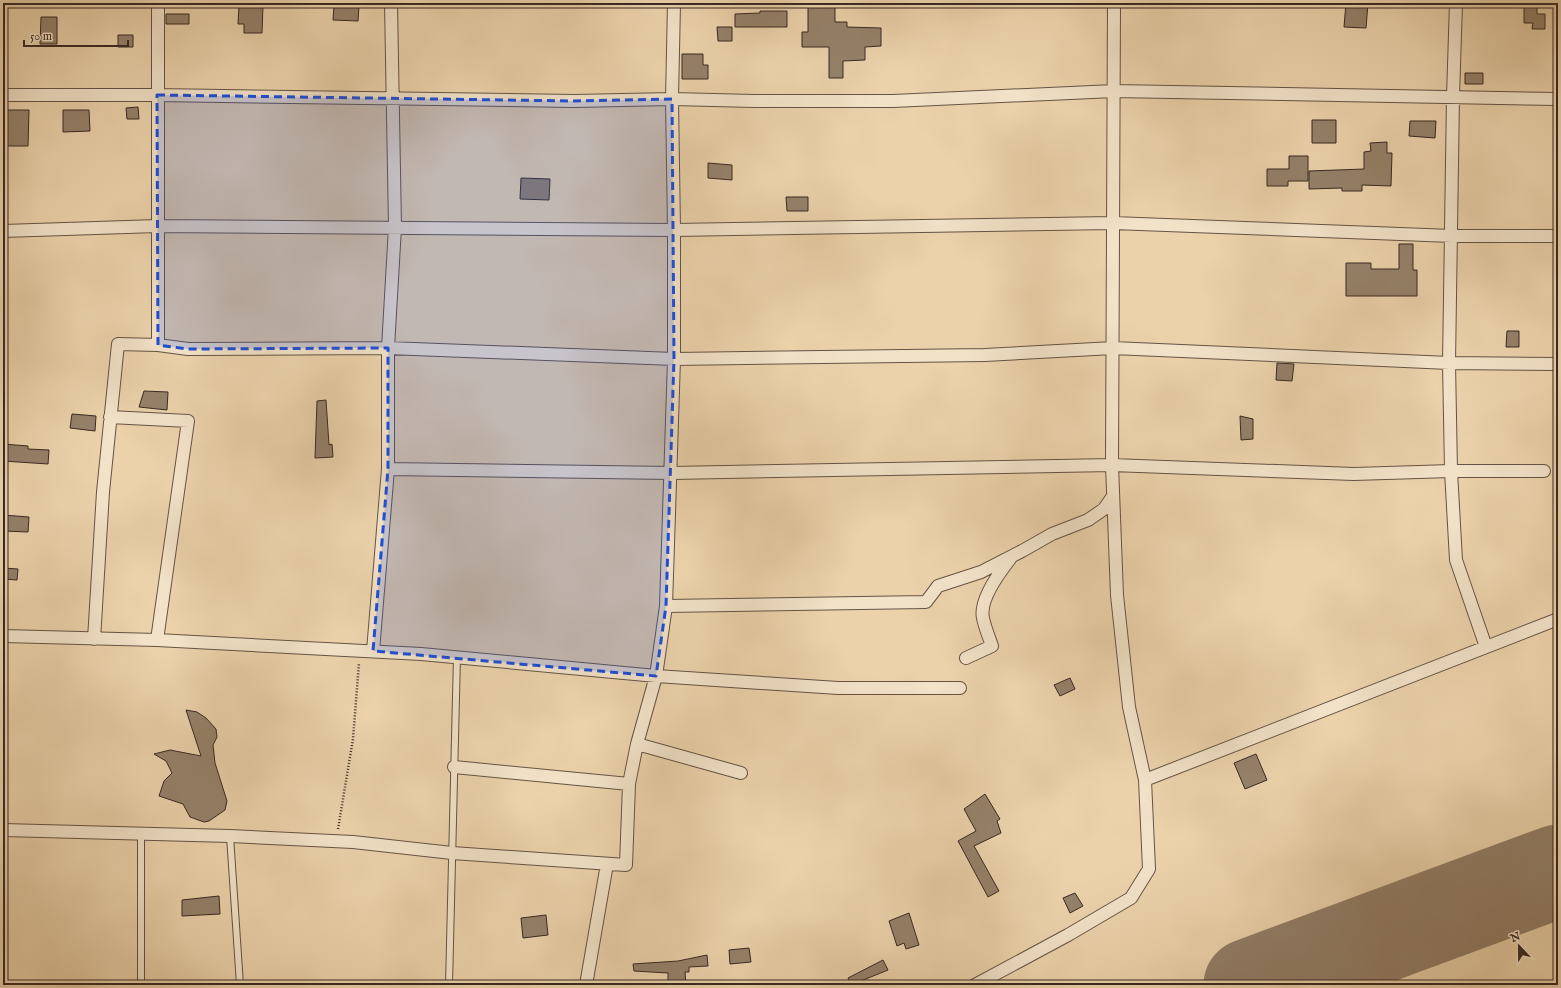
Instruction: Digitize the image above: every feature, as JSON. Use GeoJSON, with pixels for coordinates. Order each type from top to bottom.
{"type":"FeatureCollection","features":[{"type":"Feature","properties":{"kind":"street"},"geometry":{"type":"LineString","coordinates":[[158,3],[158,345]]}},
{"type":"Feature","properties":{"kind":"street"},"geometry":{"type":"LineString","coordinates":[[373,651],[388,469],[388,348],[395,228],[391,3]]}},
{"type":"Feature","properties":{"kind":"street"},"geometry":{"type":"LineString","coordinates":[[3,830],[230,836],[336,841],[452,852],[626,865],[629,784],[637,744],[656,676],[666,606],[672,473],[674,359],[672,98],[674,3]]}},
{"type":"Feature","properties":{"kind":"street"},"geometry":{"type":"LineString","coordinates":[[975,985],[1068,935],[1131,898],[1149,870],[1145,780],[1129,707],[1117,595],[1113,496],[1114,3]]}},
{"type":"Feature","properties":{"kind":"street"},"geometry":{"type":"LineString","coordinates":[[1456,3],[1449,363],[1451,471],[1456,560],[1486,647]]}},
{"type":"Feature","properties":{"kind":"street"},"geometry":{"type":"LineString","coordinates":[[3,95],[157,95],[574,101],[672,98],[754,101],[893,101],[1114,91],[1558,99]]}},
{"type":"Feature","properties":{"kind":"street"},"geometry":{"type":"LineString","coordinates":[[3,231],[158,226],[674,230],[1113,223],[1452,236],[1558,236]]}},
{"type":"Feature","properties":{"kind":"street"},"geometry":{"type":"LineString","coordinates":[[94,639],[103,492],[118,344],[158,345],[188,349],[388,348],[674,359],[985,355],[1113,348],[1449,363],[1558,364]]}},
{"type":"Feature","properties":{"kind":"street"},"geometry":{"type":"LineString","coordinates":[[110,417],[188,422],[157,640]]}},
{"type":"Feature","properties":{"kind":"street"},"geometry":{"type":"LineString","coordinates":[[388,469],[672,473],[1112,465],[1354,474],[1451,471],[1544,472]]}},
{"type":"Feature","properties":{"kind":"street"},"geometry":{"type":"LineString","coordinates":[[666,606],[926,602],[938,586],[981,572],[1052,534],[1088,520],[1104,509],[1113,496]]}},
{"type":"Feature","properties":{"kind":"street"},"geometry":{"type":"LineString","coordinates":[[966,658],[992,646],[982,617],[986,597],[993,581],[1012,556]]}},
{"type":"Feature","properties":{"kind":"street"},"geometry":{"type":"LineString","coordinates":[[1145,780],[1558,619]]}},
{"type":"Feature","properties":{"kind":"street"},"geometry":{"type":"LineString","coordinates":[[3,636],[157,640],[457,656],[656,676],[838,688],[960,688]]}},
{"type":"Feature","properties":{"kind":"street"},"geometry":{"type":"LineString","coordinates":[[637,744],[741,773]]}},
{"type":"Feature","properties":{"kind":"street"},"geometry":{"type":"LineString","coordinates":[[454,768],[629,784]]}},
{"type":"Feature","properties":{"kind":"street"},"geometry":{"type":"LineString","coordinates":[[586,985],[607,864]]}},
{"type":"Feature","properties":{"kind":"lane"},"geometry":{"type":"LineString","coordinates":[[449,985],[457,656]]}},
{"type":"Feature","properties":{"kind":"lane"},"geometry":{"type":"LineString","coordinates":[[141,834],[141,985]]}},
{"type":"Feature","properties":{"kind":"lane"},"geometry":{"type":"LineString","coordinates":[[230,836],[240,985]]}},
{"type":"Feature","properties":{"kind":"path"},"geometry":{"type":"LineString","coordinates":[[336,841],[353,739],[360,651]]}},
{"type":"Feature","properties":{"kind":"highlighted area"},"geometry":{"type":"Polygon","coordinates":[[[157,95],[574,101],[672,99],[674,359],[666,606],[656,676],[373,651],[388,469],[388,348],[188,349],[158,345],[157,95]]]}},
{"type":"Feature","properties":{"kind":"building"},"geometry":{"type":"Polygon","coordinates":[[[808,3],[835,3],[835,22],[847,22],[847,27],[881,28],[881,46],[865,47],[865,60],[843,61],[843,78],[829,78],[829,47],[802,47],[802,32],[808,32],[808,3]]]}},
{"type":"Feature","properties":{"kind":"building"},"geometry":{"type":"Polygon","coordinates":[[[1346,3],[1368,3],[1366,28],[1344,27],[1346,3]]]}},
{"type":"Feature","properties":{"kind":"building"},"geometry":{"type":"Polygon","coordinates":[[[1524,4],[1537,4],[1537,14],[1545,14],[1545,29],[1532,29],[1533,23],[1524,23],[1524,4]]]}},
{"type":"Feature","properties":{"kind":"building"},"geometry":{"type":"Polygon","coordinates":[[[239,5],[263,5],[262,33],[244,33],[244,24],[238,24],[239,5]]]}},
{"type":"Feature","properties":{"kind":"building"},"geometry":{"type":"Polygon","coordinates":[[[334,5],[359,6],[358,21],[333,20],[334,5]]]}},
{"type":"Feature","properties":{"kind":"building"},"geometry":{"type":"Polygon","coordinates":[[[760,11],[787,11],[787,27],[735,27],[735,14],[760,13],[760,11]]]}},
{"type":"Feature","properties":{"kind":"building"},"geometry":{"type":"Polygon","coordinates":[[[166,14],[189,14],[189,24],[166,24],[166,14]]]}},
{"type":"Feature","properties":{"kind":"building"},"geometry":{"type":"Polygon","coordinates":[[[41,17],[57,17],[57,44],[40,44],[41,17]]]}},
{"type":"Feature","properties":{"kind":"building"},"geometry":{"type":"Polygon","coordinates":[[[717,27],[732,27],[732,41],[718,41],[717,27]]]}},
{"type":"Feature","properties":{"kind":"building"},"geometry":{"type":"Polygon","coordinates":[[[118,35],[133,35],[133,47],[118,47],[118,35]]]}},
{"type":"Feature","properties":{"kind":"building"},"geometry":{"type":"Polygon","coordinates":[[[682,54],[703,54],[703,65],[708,65],[708,79],[682,79],[682,54]]]}},
{"type":"Feature","properties":{"kind":"building"},"geometry":{"type":"Polygon","coordinates":[[[1465,73],[1483,73],[1483,84],[1465,84],[1465,73]]]}},
{"type":"Feature","properties":{"kind":"building"},"geometry":{"type":"Polygon","coordinates":[[[138,107],[139,119],[127,119],[126,108],[138,107]]]}},
{"type":"Feature","properties":{"kind":"building"},"geometry":{"type":"Polygon","coordinates":[[[5,110],[29,110],[28,146],[3,146],[3,124],[5,124],[5,110]]]}},
{"type":"Feature","properties":{"kind":"building"},"geometry":{"type":"Polygon","coordinates":[[[63,110],[89,110],[90,131],[63,132],[63,110]]]}},
{"type":"Feature","properties":{"kind":"building"},"geometry":{"type":"Polygon","coordinates":[[[1312,120],[1336,120],[1336,143],[1312,143],[1312,120]]]}},
{"type":"Feature","properties":{"kind":"building"},"geometry":{"type":"Polygon","coordinates":[[[1410,121],[1436,121],[1435,138],[1409,136],[1410,121]]]}},
{"type":"Feature","properties":{"kind":"building"},"geometry":{"type":"Polygon","coordinates":[[[1387,142],[1387,153],[1392,153],[1391,186],[1362,185],[1362,191],[1342,191],[1342,188],[1309,189],[1309,171],[1364,169],[1364,152],[1371,151],[1370,143],[1387,142]]]}},
{"type":"Feature","properties":{"kind":"building"},"geometry":{"type":"Polygon","coordinates":[[[1289,156],[1308,156],[1308,181],[1288,181],[1288,186],[1267,186],[1267,169],[1289,169],[1289,156]]]}},
{"type":"Feature","properties":{"kind":"building"},"geometry":{"type":"Polygon","coordinates":[[[708,163],[732,165],[732,180],[708,178],[708,163]]]}},
{"type":"Feature","properties":{"kind":"building"},"geometry":{"type":"Polygon","coordinates":[[[521,178],[550,179],[549,200],[520,199],[521,178]]]}},
{"type":"Feature","properties":{"kind":"building"},"geometry":{"type":"Polygon","coordinates":[[[786,197],[808,197],[808,211],[787,211],[786,197]]]}},
{"type":"Feature","properties":{"kind":"building"},"geometry":{"type":"Polygon","coordinates":[[[1399,244],[1413,244],[1413,270],[1417,270],[1417,296],[1346,296],[1346,263],[1371,263],[1371,269],[1399,269],[1399,244]]]}},
{"type":"Feature","properties":{"kind":"building"},"geometry":{"type":"Polygon","coordinates":[[[1507,331],[1519,331],[1519,347],[1506,347],[1507,331]]]}},
{"type":"Feature","properties":{"kind":"building"},"geometry":{"type":"Polygon","coordinates":[[[1277,363],[1294,364],[1292,381],[1276,380],[1277,363]]]}},
{"type":"Feature","properties":{"kind":"building"},"geometry":{"type":"Polygon","coordinates":[[[144,391],[168,392],[167,410],[139,407],[144,391]]]}},
{"type":"Feature","properties":{"kind":"building"},"geometry":{"type":"Polygon","coordinates":[[[326,400],[329,445],[332,444],[333,457],[315,458],[317,401],[326,400]]]}},
{"type":"Feature","properties":{"kind":"building"},"geometry":{"type":"Polygon","coordinates":[[[72,414],[96,416],[95,431],[70,428],[72,414]]]}},
{"type":"Feature","properties":{"kind":"building"},"geometry":{"type":"Polygon","coordinates":[[[1240,416],[1253,419],[1253,439],[1241,440],[1240,416]]]}},
{"type":"Feature","properties":{"kind":"building"},"geometry":{"type":"Polygon","coordinates":[[[3,444],[28,446],[28,449],[49,450],[48,464],[3,461],[3,444]]]}},
{"type":"Feature","properties":{"kind":"building"},"geometry":{"type":"Polygon","coordinates":[[[3,515],[29,517],[28,532],[3,531],[3,515]]]}},
{"type":"Feature","properties":{"kind":"building"},"geometry":{"type":"Polygon","coordinates":[[[3,568],[18,569],[17,580],[3,579],[3,568]]]}},
{"type":"Feature","properties":{"kind":"building"},"geometry":{"type":"Polygon","coordinates":[[[1070,678],[1075,689],[1060,696],[1054,685],[1070,678]]]}},
{"type":"Feature","properties":{"kind":"building"},"geometry":{"type":"Polygon","coordinates":[[[186,710],[197,712],[206,718],[216,729],[217,737],[213,745],[215,763],[227,801],[225,810],[209,821],[204,822],[190,817],[183,804],[159,796],[164,781],[172,773],[166,761],[154,754],[170,750],[201,756],[186,710]]]}},
{"type":"Feature","properties":{"kind":"building"},"geometry":{"type":"Polygon","coordinates":[[[1256,754],[1267,780],[1245,789],[1234,763],[1256,754]]]}},
{"type":"Feature","properties":{"kind":"building"},"geometry":{"type":"Polygon","coordinates":[[[985,794],[1000,819],[997,821],[1001,833],[974,846],[999,891],[988,897],[958,841],[976,831],[964,809],[985,794]]]}},
{"type":"Feature","properties":{"kind":"building"},"geometry":{"type":"Polygon","coordinates":[[[1075,893],[1083,906],[1070,913],[1063,898],[1075,893]]]}},
{"type":"Feature","properties":{"kind":"building"},"geometry":{"type":"Polygon","coordinates":[[[219,896],[220,914],[182,916],[182,900],[219,896]]]}},
{"type":"Feature","properties":{"kind":"building"},"geometry":{"type":"Polygon","coordinates":[[[909,913],[919,945],[906,949],[904,943],[897,946],[889,921],[909,913]]]}},
{"type":"Feature","properties":{"kind":"building"},"geometry":{"type":"Polygon","coordinates":[[[546,915],[548,935],[523,938],[521,918],[546,915]]]}},
{"type":"Feature","properties":{"kind":"building"},"geometry":{"type":"Polygon","coordinates":[[[749,948],[751,962],[730,964],[729,950],[749,948]]]}},
{"type":"Feature","properties":{"kind":"building"},"geometry":{"type":"Polygon","coordinates":[[[707,955],[708,966],[689,967],[689,972],[685,972],[686,985],[668,985],[668,973],[634,971],[633,964],[678,961],[707,955]]]}},
{"type":"Feature","properties":{"kind":"building"},"geometry":{"type":"Polygon","coordinates":[[[883,960],[888,970],[851,985],[848,978],[883,960]]]}},
{"type":"Feature","properties":{"kind":"runway"},"geometry":{"type":"LineString","coordinates":[[1250,985],[1558,871]]}}]}
